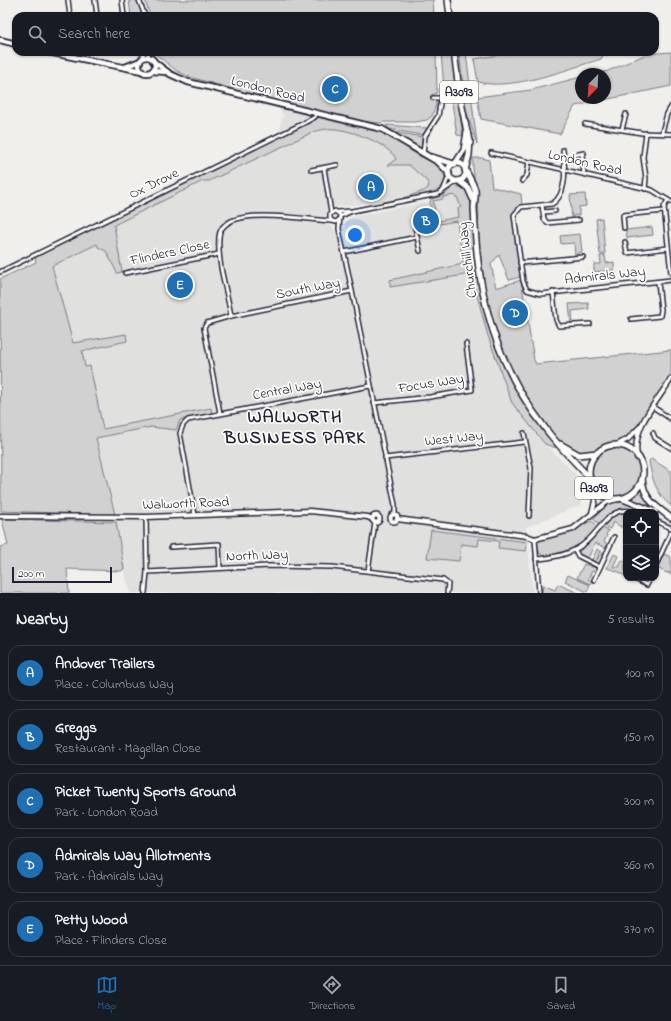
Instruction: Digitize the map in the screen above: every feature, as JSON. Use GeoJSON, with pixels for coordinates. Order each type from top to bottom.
{"type":"FeatureCollection","features":[{"type":"Feature","properties":{"kind":"main road"},"geometry":{"type":"LineString","coordinates":[[448,0],[450,12]]}},
{"type":"Feature","properties":{"kind":"main road"},"geometry":{"type":"LineString","coordinates":[[0,40],[12,43]]}},
{"type":"Feature","properties":{"kind":"main road"},"geometry":{"type":"LineString","coordinates":[[67,56],[124,68],[141,60],[152,59],[154,66],[152,71]]}},
{"type":"Feature","properties":{"kind":"main road","name":"A3093"},"geometry":{"type":"LineString","coordinates":[[455,56],[467,132],[471,144],[465,171]]}},
{"type":"Feature","properties":{"kind":"main road","name":"London Road"},"geometry":{"type":"LineString","coordinates":[[152,59],[167,72],[188,82],[382,129],[423,154],[455,164]]}},
{"type":"Feature","properties":{"kind":"main road"},"geometry":{"type":"LineString","coordinates":[[141,60],[139,66],[142,71]]}},
{"type":"Feature","properties":{"kind":"main road","name":"London Road"},"geometry":{"type":"LineString","coordinates":[[124,68],[147,73],[152,71],[167,72]]}},
{"type":"Feature","properties":{"kind":"main road","name":"A3093"},"geometry":{"type":"LineString","coordinates":[[455,164],[464,150],[467,132]]}},
{"type":"Feature","properties":{"kind":"main road","name":"London Road"},"geometry":{"type":"LineString","coordinates":[[430,157],[440,164],[449,175]]}},
{"type":"Feature","properties":{"kind":"main road"},"geometry":{"type":"LineString","coordinates":[[458,181],[464,177],[465,171],[461,165],[455,164],[450,167],[449,175],[453,180],[458,181],[468,188],[474,200]]}},
{"type":"Feature","properties":{"kind":"main road","name":"Churchill Way"},"geometry":{"type":"LineString","coordinates":[[465,171],[475,190],[474,200],[480,275],[495,337],[508,368],[525,400],[557,443],[590,478]]}},
{"type":"Feature","properties":{"kind":"main road","name":"Churchill Way"},"geometry":{"type":"LineString","coordinates":[[557,443],[579,455],[588,455],[599,452]]}},
{"type":"Feature","properties":{"kind":"main road"},"geometry":{"type":"LineString","coordinates":[[615,446],[628,449],[638,457]]}},
{"type":"Feature","properties":{"kind":"main road","name":"A3093"},"geometry":{"type":"LineString","coordinates":[[615,446],[599,452],[591,464],[590,478],[593,487],[602,495],[647,509]]}},
{"type":"Feature","properties":{"kind":"main road","name":"A3093"},"geometry":{"type":"LineString","coordinates":[[638,457],[642,466],[644,491],[649,500],[671,519]]}},
{"type":"Feature","properties":{"kind":"main road","name":"A3093"},"geometry":{"type":"LineString","coordinates":[[619,499],[633,492],[642,478]]}},
{"type":"Feature","properties":{"kind":"main road","name":"A3093"},"geometry":{"type":"LineString","coordinates":[[659,513],[671,519]]}},
{"type":"Feature","properties":{"kind":"street"},"geometry":{"type":"LineString","coordinates":[[68,0],[70,12]]}},
{"type":"Feature","properties":{"kind":"street"},"geometry":{"type":"LineString","coordinates":[[95,0],[96,12]]}},
{"type":"Feature","properties":{"kind":"street"},"geometry":{"type":"LineString","coordinates":[[122,0],[124,12]]}},
{"type":"Feature","properties":{"kind":"street"},"geometry":{"type":"LineString","coordinates":[[140,0],[144,12]]}},
{"type":"Feature","properties":{"kind":"street"},"geometry":{"type":"LineString","coordinates":[[141,60],[142,56]]}},
{"type":"Feature","properties":{"kind":"street"},"geometry":{"type":"LineString","coordinates":[[423,154],[425,136],[436,119],[439,110],[441,98],[433,98]]}},
{"type":"Feature","properties":{"kind":"street"},"geometry":{"type":"LineString","coordinates":[[662,132],[667,114],[671,107]]}},
{"type":"Feature","properties":{"kind":"street","name":"Ox Drove"},"geometry":{"type":"LineString","coordinates":[[0,272],[304,123],[315,117],[316,113]]}},
{"type":"Feature","properties":{"kind":"street"},"geometry":{"type":"LineString","coordinates":[[622,129],[626,114]]}},
{"type":"Feature","properties":{"kind":"street"},"geometry":{"type":"LineString","coordinates":[[585,124],[646,133],[662,132],[671,134]]}},
{"type":"Feature","properties":{"kind":"street"},"geometry":{"type":"LineString","coordinates":[[645,189],[646,178],[643,157],[646,133]]}},
{"type":"Feature","properties":{"kind":"street"},"geometry":{"type":"LineString","coordinates":[[563,150],[566,171]]}},
{"type":"Feature","properties":{"kind":"street","name":"London Road"},"geometry":{"type":"LineString","coordinates":[[491,153],[645,189],[656,192],[670,201]]}},
{"type":"Feature","properties":{"kind":"street"},"geometry":{"type":"LineString","coordinates":[[574,155],[583,154],[584,174]]}},
{"type":"Feature","properties":{"kind":"street"},"geometry":{"type":"LineString","coordinates":[[522,181],[526,174],[529,162]]}},
{"type":"Feature","properties":{"kind":"street"},"geometry":{"type":"LineString","coordinates":[[311,170],[337,165]]}},
{"type":"Feature","properties":{"kind":"street"},"geometry":{"type":"LineString","coordinates":[[324,168],[330,201],[330,214],[339,228]]}},
{"type":"Feature","properties":{"kind":"street","name":"Admirals Way"},"geometry":{"type":"LineString","coordinates":[[566,171],[561,190],[556,201],[552,204],[520,208],[514,215],[523,281],[527,290],[537,294],[671,280]]}},
{"type":"Feature","properties":{"kind":"street"},"geometry":{"type":"LineString","coordinates":[[443,191],[449,175]]}},
{"type":"Feature","properties":{"kind":"street"},"geometry":{"type":"LineString","coordinates":[[322,221],[330,214],[337,211],[352,211],[434,195],[458,181]]}},
{"type":"Feature","properties":{"kind":"street"},"geometry":{"type":"LineString","coordinates":[[330,201],[340,218],[339,228],[352,291]]}},
{"type":"Feature","properties":{"kind":"street"},"geometry":{"type":"LineString","coordinates":[[670,201],[665,205],[664,211],[671,273]]}},
{"type":"Feature","properties":{"kind":"street"},"geometry":{"type":"LineString","coordinates":[[542,205],[544,219],[548,223],[579,220]]}},
{"type":"Feature","properties":{"kind":"street"},"geometry":{"type":"LineString","coordinates":[[231,316],[220,254],[219,237],[221,230],[227,224],[235,220],[268,215],[334,221],[352,211]]}},
{"type":"Feature","properties":{"kind":"street"},"geometry":{"type":"LineString","coordinates":[[543,212],[555,211]]}},
{"type":"Feature","properties":{"kind":"street"},"geometry":{"type":"LineString","coordinates":[[624,228],[623,215],[664,211]]}},
{"type":"Feature","properties":{"kind":"street"},"geometry":{"type":"LineString","coordinates":[[415,226],[420,251]]}},
{"type":"Feature","properties":{"kind":"street"},"geometry":{"type":"LineString","coordinates":[[344,252],[417,237]]}},
{"type":"Feature","properties":{"kind":"street","name":"Admirals Way"},"geometry":{"type":"LineString","coordinates":[[625,242],[627,253],[668,248]]}},
{"type":"Feature","properties":{"kind":"street","name":"Flinders Close"},"geometry":{"type":"LineString","coordinates":[[125,273],[220,254]]}},
{"type":"Feature","properties":{"kind":"street"},"geometry":{"type":"LineString","coordinates":[[520,263],[583,257]]}},
{"type":"Feature","properties":{"kind":"street","name":"Admirals Way"},"geometry":{"type":"LineString","coordinates":[[631,319],[660,316],[661,310],[658,282]]}},
{"type":"Feature","properties":{"kind":"street","name":"South Way"},"geometry":{"type":"LineString","coordinates":[[220,413],[204,328],[209,321],[352,291],[395,506],[395,514]]}},
{"type":"Feature","properties":{"kind":"street","name":"Admirals Way"},"geometry":{"type":"LineString","coordinates":[[553,292],[556,320],[559,326],[590,324]]}},
{"type":"Feature","properties":{"kind":"street","name":"Focus Way"},"geometry":{"type":"LineString","coordinates":[[374,403],[430,397],[472,390],[466,344]]}},
{"type":"Feature","properties":{"kind":"street"},"geometry":{"type":"LineString","coordinates":[[615,446],[628,439],[641,426],[671,379]]}},
{"type":"Feature","properties":{"kind":"street","name":"Central Way"},"geometry":{"type":"LineString","coordinates":[[196,515],[181,430],[188,420],[370,386]]}},
{"type":"Feature","properties":{"kind":"street"},"geometry":{"type":"LineString","coordinates":[[653,407],[671,420]]}},
{"type":"Feature","properties":{"kind":"street"},"geometry":{"type":"LineString","coordinates":[[638,457],[636,442],[641,426]]}},
{"type":"Feature","properties":{"kind":"street"},"geometry":{"type":"LineString","coordinates":[[524,433],[524,442],[531,468],[529,516]]}},
{"type":"Feature","properties":{"kind":"street"},"geometry":{"type":"LineString","coordinates":[[654,433],[655,438]]}},
{"type":"Feature","properties":{"kind":"street"},"geometry":{"type":"LineString","coordinates":[[650,439],[655,438],[671,448]]}},
{"type":"Feature","properties":{"kind":"street","name":"West Way"},"geometry":{"type":"LineString","coordinates":[[385,458],[524,442]]}},
{"type":"Feature","properties":{"kind":"street"},"geometry":{"type":"LineString","coordinates":[[592,514],[595,501],[593,487]]}},
{"type":"Feature","properties":{"kind":"street"},"geometry":{"type":"LineString","coordinates":[[368,571],[374,521],[378,522],[380,519],[390,518],[393,521],[397,519],[527,536],[535,539],[568,531],[584,521],[607,502],[619,499]]}},
{"type":"Feature","properties":{"kind":"street","name":"Walworth Road"},"geometry":{"type":"LineString","coordinates":[[0,516],[146,517],[310,511],[368,517],[374,521]]}},
{"type":"Feature","properties":{"kind":"street"},"geometry":{"type":"LineString","coordinates":[[536,559],[559,556],[583,546],[605,522],[618,511],[623,511]]}},
{"type":"Feature","properties":{"kind":"street"},"geometry":{"type":"LineString","coordinates":[[390,518],[391,515],[395,514],[397,519]]}},
{"type":"Feature","properties":{"kind":"street"},"geometry":{"type":"LineString","coordinates":[[145,593],[147,572],[146,517]]}},
{"type":"Feature","properties":{"kind":"street"},"geometry":{"type":"LineString","coordinates":[[659,523],[671,528]]}},
{"type":"Feature","properties":{"kind":"street"},"geometry":{"type":"LineString","coordinates":[[659,558],[671,532]]}},
{"type":"Feature","properties":{"kind":"street"},"geometry":{"type":"LineString","coordinates":[[594,580],[614,537]]}},
{"type":"Feature","properties":{"kind":"street"},"geometry":{"type":"LineString","coordinates":[[535,539],[539,593]]}},
{"type":"Feature","properties":{"kind":"street"},"geometry":{"type":"LineString","coordinates":[[171,547],[219,544],[220,568]]}},
{"type":"Feature","properties":{"kind":"street"},"geometry":{"type":"LineString","coordinates":[[575,550],[578,556],[600,567]]}},
{"type":"Feature","properties":{"kind":"street","name":"North Way"},"geometry":{"type":"LineString","coordinates":[[147,572],[220,568],[329,566],[445,581],[448,584],[447,593]]}},
{"type":"Feature","properties":{"kind":"street"},"geometry":{"type":"LineString","coordinates":[[639,581],[647,585],[649,581]]}},
{"type":"Feature","properties":{"kind":"shaded area"},"geometry":{"type":"Polygon","coordinates":[[[129,0],[137,0],[142,12],[130,12],[129,0]]]}},
{"type":"Feature","properties":{"kind":"shaded area"},"geometry":{"type":"Polygon","coordinates":[[[145,0],[433,0],[434,12],[149,12],[145,0]]]}},
{"type":"Feature","properties":{"kind":"shaded area"},"geometry":{"type":"Polygon","coordinates":[[[671,52],[671,86],[611,98],[611,70],[642,56],[659,56],[659,53],[671,52]]]}},
{"type":"Feature","properties":{"kind":"shaded area"},"geometry":{"type":"Polygon","coordinates":[[[158,56],[436,56],[437,93],[431,95],[431,99],[436,99],[436,105],[432,116],[427,120],[415,122],[371,122],[350,119],[291,105],[190,77],[177,71],[158,56]]]}},
{"type":"Feature","properties":{"kind":"shaded area"},"geometry":{"type":"Polygon","coordinates":[[[441,56],[452,56],[463,136],[457,135],[450,90],[444,89],[441,56]]]}},
{"type":"Feature","properties":{"kind":"shaded area"},"geometry":{"type":"Polygon","coordinates":[[[459,56],[466,56],[477,144],[466,110],[459,56]]]}},
{"type":"Feature","properties":{"kind":"shaded area"},"geometry":{"type":"Polygon","coordinates":[[[492,56],[602,56],[601,59],[540,78],[507,84],[478,82],[474,59],[492,56]]]}},
{"type":"Feature","properties":{"kind":"shaded area"},"geometry":{"type":"Polygon","coordinates":[[[575,79],[575,104],[585,104],[575,106],[560,134],[481,119],[477,97],[531,90],[575,79]]]}},
{"type":"Feature","properties":{"kind":"shaded area"},"geometry":{"type":"Polygon","coordinates":[[[278,106],[311,114],[311,116],[281,133],[279,131],[283,115],[278,106]]]}},
{"type":"Feature","properties":{"kind":"shaded area"},"geometry":{"type":"Polygon","coordinates":[[[321,116],[383,132],[419,156],[437,164],[445,176],[444,183],[441,188],[430,194],[403,198],[424,191],[428,188],[429,183],[409,165],[388,165],[396,159],[392,153],[378,143],[342,130],[321,130],[313,132],[209,181],[203,181],[114,225],[122,272],[117,273],[106,251],[98,247],[97,244],[52,266],[73,343],[126,334],[127,341],[82,351],[85,367],[90,366],[103,429],[211,408],[212,413],[180,420],[176,430],[151,427],[96,438],[115,515],[1,511],[0,279],[36,262],[35,257],[321,116]]]}},
{"type":"Feature","properties":{"kind":"shaded area","name":"WALWORTH BUSINESS PARK"},"geometry":{"type":"Polygon","coordinates":[[[324,120],[407,150],[433,179],[432,190],[379,202],[327,208],[325,223],[333,227],[339,243],[351,247],[345,224],[346,220],[352,217],[440,199],[453,191],[463,200],[459,221],[479,307],[536,434],[577,476],[581,505],[526,527],[533,593],[130,593],[115,515],[73,343],[49,258],[324,120]]]}},
{"type":"Feature","properties":{"kind":"shaded area"},"geometry":{"type":"Polygon","coordinates":[[[386,125],[427,128],[424,134],[421,135],[389,129],[386,125]]]}},
{"type":"Feature","properties":{"kind":"shaded area"},"geometry":{"type":"Polygon","coordinates":[[[394,132],[422,137],[422,149],[419,149],[394,132]]]}},
{"type":"Feature","properties":{"kind":"shaded area"},"geometry":{"type":"Polygon","coordinates":[[[473,158],[489,160],[492,187],[521,194],[522,206],[516,208],[513,215],[520,277],[509,280],[499,255],[491,264],[496,288],[521,280],[534,360],[536,364],[671,350],[671,374],[632,434],[620,442],[594,451],[583,453],[545,444],[512,403],[488,336],[471,274],[390,287],[390,280],[463,264],[457,221],[439,224],[438,221],[459,217],[458,208],[461,207],[457,197],[454,195],[433,201],[435,210],[431,209],[430,201],[444,195],[454,186],[465,188],[470,196],[473,236],[479,219],[479,209],[473,158]]]}},
{"type":"Feature","properties":{"kind":"shaded area"},"geometry":{"type":"Polygon","coordinates":[[[585,194],[586,206],[579,207],[579,215],[573,216],[572,219],[570,195],[585,194]]]}},
{"type":"Feature","properties":{"kind":"shaded area"},"geometry":{"type":"Polygon","coordinates":[[[602,218],[605,254],[600,254],[596,219],[602,218]]]}},
{"type":"Feature","properties":{"kind":"shaded area"},"geometry":{"type":"Polygon","coordinates":[[[652,227],[653,235],[627,238],[626,230],[652,227]]]}},
{"type":"Feature","properties":{"kind":"shaded area"},"geometry":{"type":"Polygon","coordinates":[[[580,234],[582,252],[575,256],[574,243],[561,244],[560,236],[580,234]]]}},
{"type":"Feature","properties":{"kind":"shaded area"},"geometry":{"type":"Polygon","coordinates":[[[605,255],[606,263],[614,262],[614,270],[594,272],[594,264],[601,264],[600,256],[605,255]]]}},
{"type":"Feature","properties":{"kind":"shaded area"},"geometry":{"type":"Polygon","coordinates":[[[588,303],[589,309],[572,311],[573,324],[571,324],[569,304],[588,303]]]}},
{"type":"Feature","properties":{"kind":"shaded area"},"geometry":{"type":"Polygon","coordinates":[[[611,448],[621,448],[633,455],[640,467],[640,477],[633,489],[621,496],[611,496],[603,492],[596,485],[592,477],[592,467],[596,459],[603,452],[611,448]]]}},
{"type":"Feature","properties":{"kind":"shaded area"},"geometry":{"type":"Polygon","coordinates":[[[651,459],[671,471],[671,506],[658,491],[649,461],[651,459]]]}},
{"type":"Feature","properties":{"kind":"shaded area"},"geometry":{"type":"Polygon","coordinates":[[[641,487],[645,498],[654,509],[653,509],[629,499],[641,487]]]}},
{"type":"Feature","properties":{"kind":"shaded area"},"geometry":{"type":"Polygon","coordinates":[[[618,501],[629,502],[645,509],[619,510],[613,512],[600,524],[593,519],[607,505],[618,501]]]}},
{"type":"Feature","properties":{"kind":"shaded area"},"geometry":{"type":"Polygon","coordinates":[[[623,511],[623,528],[613,522],[610,529],[604,526],[610,518],[623,511]]]}},
{"type":"Feature","properties":{"kind":"shaded area"},"geometry":{"type":"Polygon","coordinates":[[[2,519],[116,522],[124,569],[121,571],[67,569],[69,593],[0,593],[0,547],[8,545],[2,519]]]}},
{"type":"Feature","properties":{"kind":"shaded area"},"geometry":{"type":"Polygon","coordinates":[[[591,521],[599,526],[582,543],[573,549],[545,556],[540,554],[537,544],[539,540],[567,533],[591,521]]]}},
{"type":"Feature","properties":{"kind":"shaded area"},"geometry":{"type":"Polygon","coordinates":[[[602,528],[609,531],[606,534],[607,535],[604,542],[608,544],[606,548],[595,543],[588,558],[592,560],[597,549],[600,551],[597,560],[601,551],[605,553],[601,561],[597,564],[580,556],[578,553],[602,528]]]}},
{"type":"Feature","properties":{"kind":"shaded area"},"geometry":{"type":"Polygon","coordinates":[[[431,530],[527,542],[526,551],[498,548],[499,541],[479,539],[478,546],[461,544],[459,561],[427,558],[431,530]]]}},
{"type":"Feature","properties":{"kind":"shaded area"},"geometry":{"type":"Polygon","coordinates":[[[614,554],[618,556],[613,567],[619,567],[623,560],[623,575],[607,568],[614,554]]]}},
{"type":"Feature","properties":{"kind":"shaded area"},"geometry":{"type":"Polygon","coordinates":[[[664,554],[671,557],[671,575],[668,573],[669,572],[667,573],[659,569],[659,564],[664,554]]]}},
{"type":"Feature","properties":{"kind":"shaded area"},"geometry":{"type":"Polygon","coordinates":[[[584,564],[596,568],[595,572],[592,571],[588,579],[592,581],[590,584],[577,578],[584,564]]]}},
{"type":"Feature","properties":{"kind":"shaded area"},"geometry":{"type":"Polygon","coordinates":[[[568,575],[590,585],[587,592],[565,581],[568,575]]]}},
{"type":"Feature","properties":{"kind":"shaded area"},"geometry":{"type":"Polygon","coordinates":[[[558,584],[578,593],[542,593],[543,585],[555,590],[558,584]]]}},
{"type":"Feature","properties":{"kind":"place","name":"Picket Twenty Sports Ground"},"geometry":{"type":"Point","coordinates":[335,89]}},
{"type":"Feature","properties":{"kind":"place","name":"Andover Trailers"},"geometry":{"type":"Point","coordinates":[371,187]}},
{"type":"Feature","properties":{"kind":"place","name":"Greggs"},"geometry":{"type":"Point","coordinates":[426,221]}},
{"type":"Feature","properties":{"kind":"place","name":"Petty Wood"},"geometry":{"type":"Point","coordinates":[180,285]}},
{"type":"Feature","properties":{"kind":"place","name":"Admirals Way Allotments"},"geometry":{"type":"Point","coordinates":[515,313]}},
{"type":"Feature","properties":{"kind":"district","name":"WALWORTH BUSINESS PARK"},"geometry":{"type":"Point","coordinates":[295,428]}}]}
